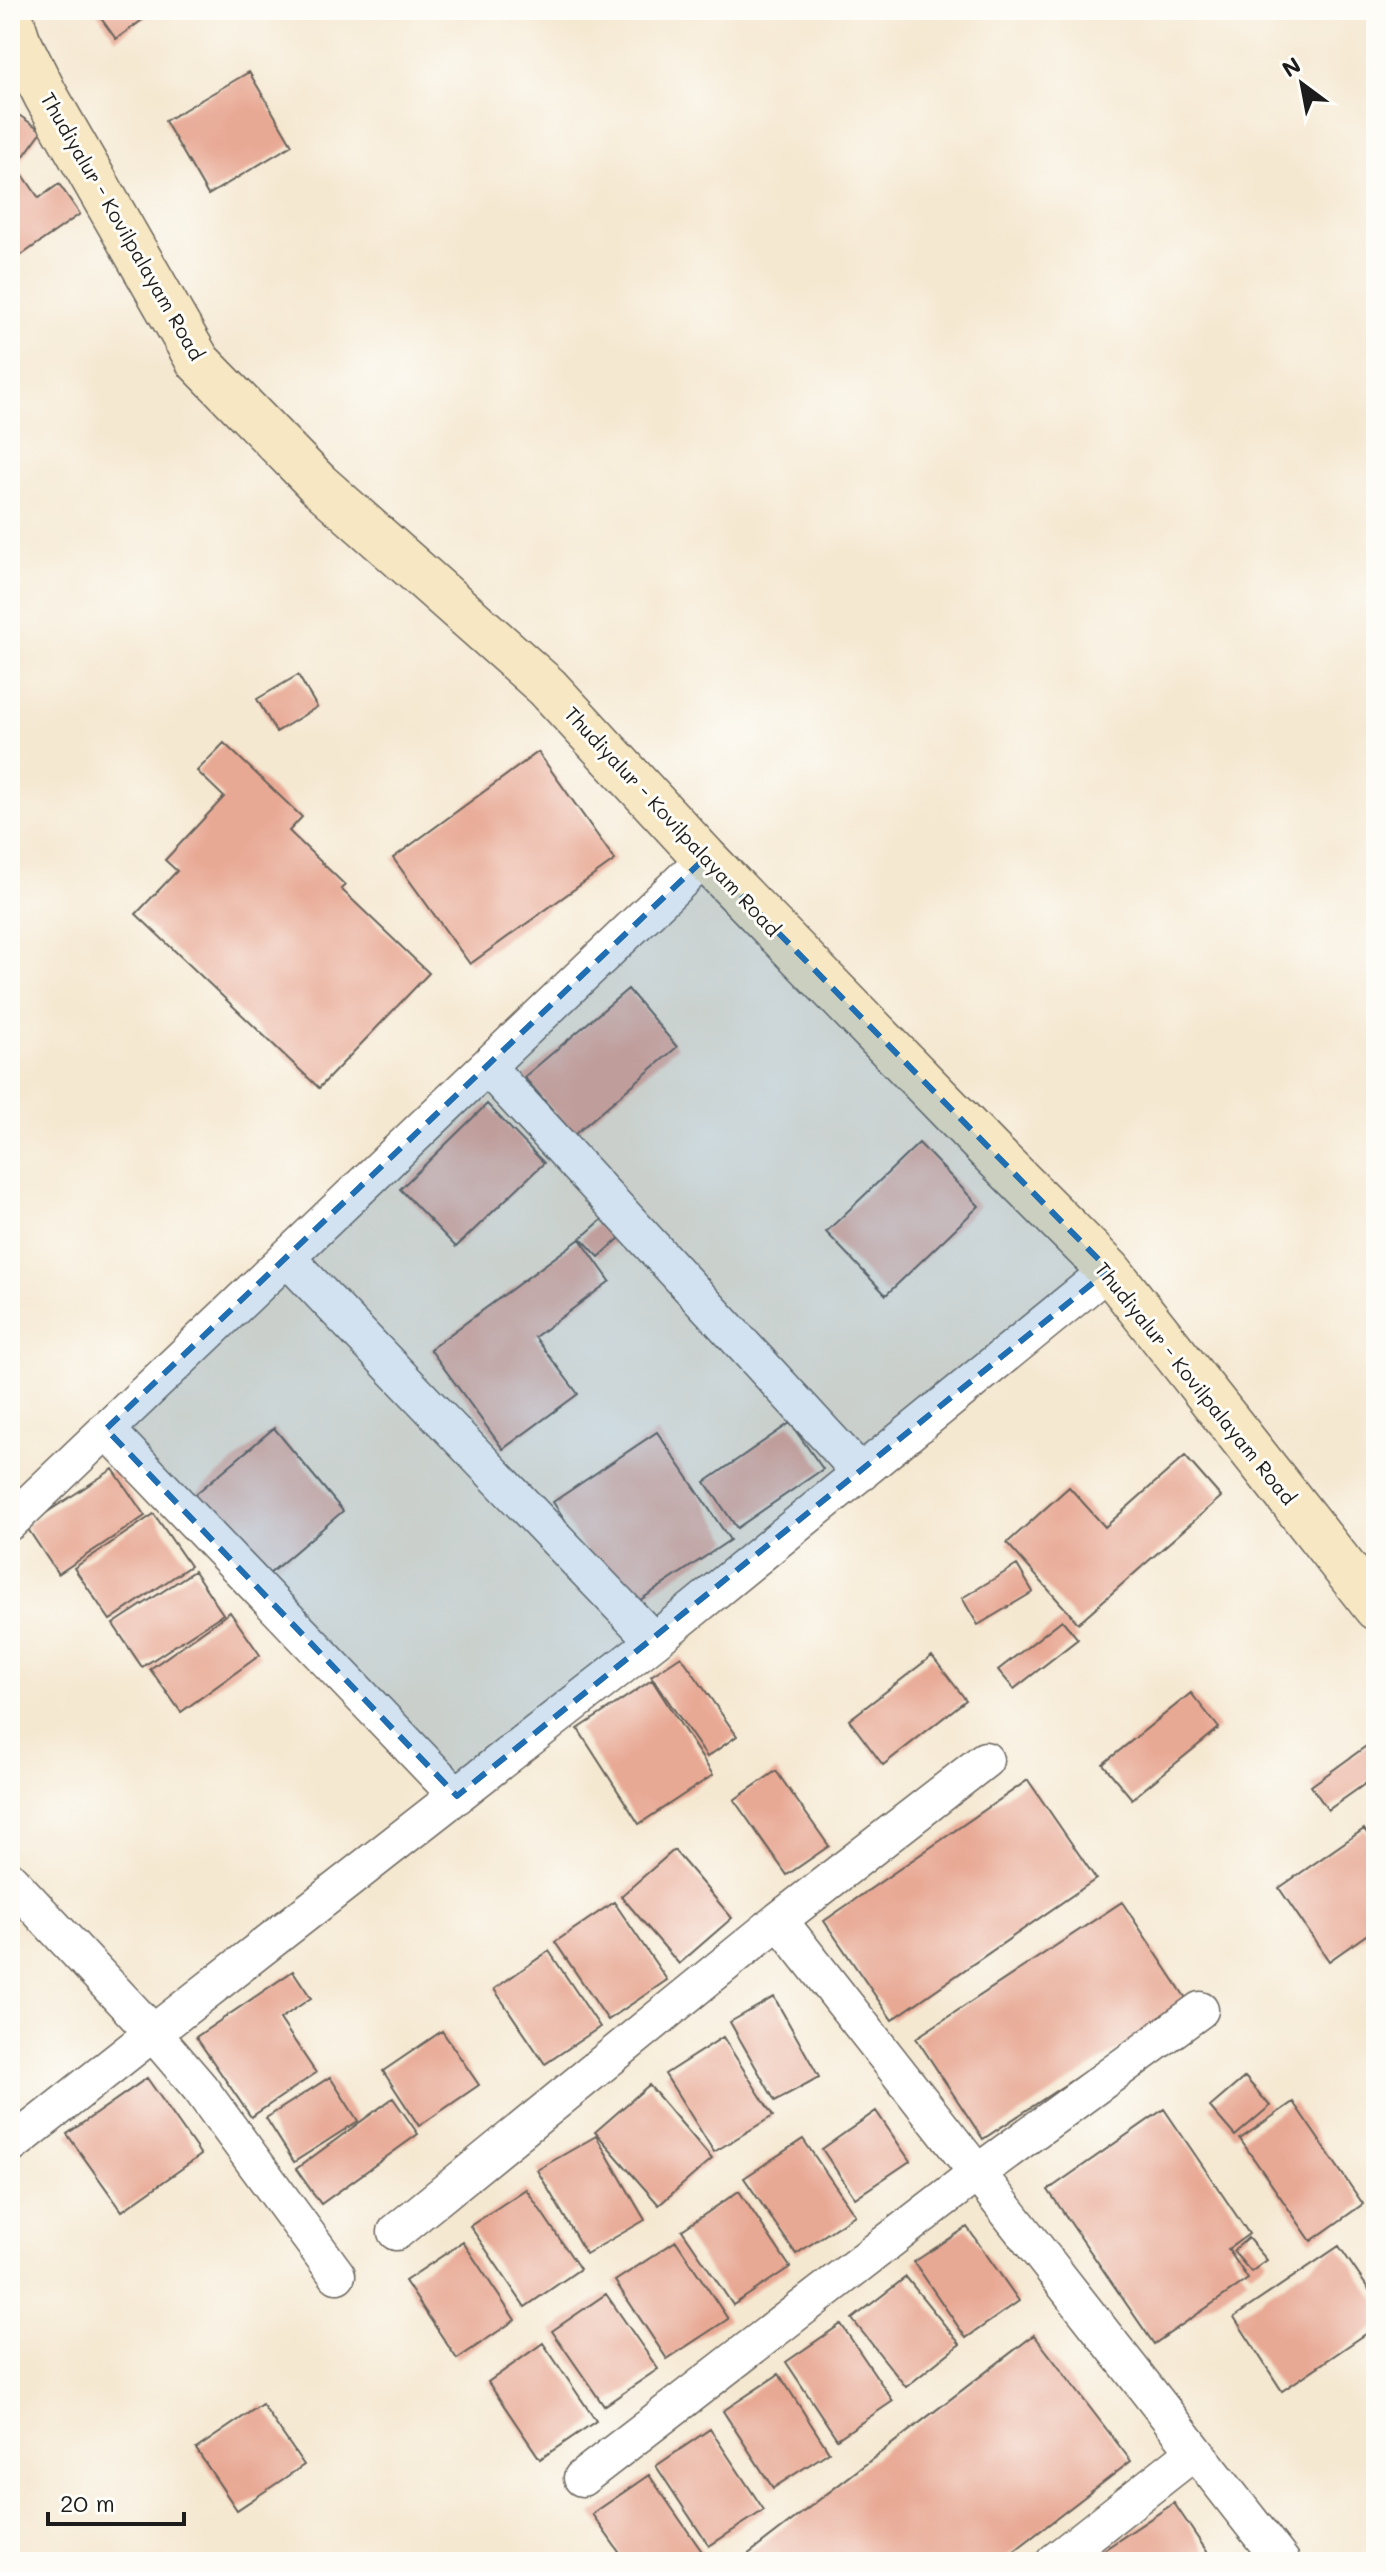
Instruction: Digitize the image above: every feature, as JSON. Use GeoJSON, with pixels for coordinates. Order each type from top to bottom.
{"type":"FeatureCollection","features":[{"type":"Feature","properties":{"kind":"main road","name":"Thudiyalur - Kovilpalayam Road"},"geometry":{"type":"LineString","coordinates":[[10,15],[18,40],[46,96],[198,361],[318,484],[547,687],[705,858],[1109,1270],[1376,1608]]}},
{"type":"Feature","properties":{"kind":"street"},"geometry":{"type":"LineString","coordinates":[[10,1522],[705,858]]}},
{"type":"Feature","properties":{"kind":"street"},"geometry":{"type":"LineString","coordinates":[[487,1067],[861,1473]]}},
{"type":"Feature","properties":{"kind":"street"},"geometry":{"type":"LineString","coordinates":[[287,1258],[654,1641]]}},
{"type":"Feature","properties":{"kind":"street"},"geometry":{"type":"LineString","coordinates":[[10,2146],[654,1641],[1109,1270]]}},
{"type":"Feature","properties":{"kind":"street"},"geometry":{"type":"LineString","coordinates":[[106,1429],[457,1796]]}},
{"type":"Feature","properties":{"kind":"street"},"geometry":{"type":"LineString","coordinates":[[396,2232],[779,1920],[985,1760]]}},
{"type":"Feature","properties":{"kind":"street"},"geometry":{"type":"LineString","coordinates":[[10,1880],[200,2088],[337,2275]]}},
{"type":"Feature","properties":{"kind":"street"},"geometry":{"type":"LineString","coordinates":[[779,1920],[1282,2562]]}},
{"type":"Feature","properties":{"kind":"street"},"geometry":{"type":"LineString","coordinates":[[582,2478],[977,2173],[1200,2010]]}},
{"type":"Feature","properties":{"kind":"street"},"geometry":{"type":"LineString","coordinates":[[1054,2562],[1195,2451]]}},
{"type":"Feature","properties":{"kind":"highlighted area"},"geometry":{"type":"Polygon","coordinates":[[[705,858],[1109,1270],[457,1796],[106,1429],[705,858]]]}},
{"type":"Feature","properties":{"kind":"building"},"geometry":{"type":"Polygon","coordinates":[[[95,10],[156,10],[116,39],[95,10]]]}},
{"type":"Feature","properties":{"kind":"building"},"geometry":{"type":"Polygon","coordinates":[[[249,72],[292,145],[208,195],[165,121],[249,72]]]}},
{"type":"Feature","properties":{"kind":"building"},"geometry":{"type":"Polygon","coordinates":[[[10,109],[42,131],[20,161],[10,154],[10,109]]]}},
{"type":"Feature","properties":{"kind":"building"},"geometry":{"type":"Polygon","coordinates":[[[21,172],[39,198],[59,184],[80,214],[10,263],[10,180],[21,172]]]}},
{"type":"Feature","properties":{"kind":"building"},"geometry":{"type":"Polygon","coordinates":[[[298,675],[317,707],[276,732],[257,699],[298,675]]]}},
{"type":"Feature","properties":{"kind":"building"},"geometry":{"type":"Polygon","coordinates":[[[224,743],[302,817],[289,831],[345,885],[341,889],[429,973],[319,1088],[136,914],[177,871],[165,860],[224,797],[197,771],[224,743]]]}},
{"type":"Feature","properties":{"kind":"building"},"geometry":{"type":"Polygon","coordinates":[[[538,752],[615,860],[470,964],[393,858],[538,752]]]}},
{"type":"Feature","properties":{"kind":"building"},"geometry":{"type":"Polygon","coordinates":[[[628,989],[677,1047],[574,1135],[524,1077],[628,989]]]}},
{"type":"Feature","properties":{"kind":"building"},"geometry":{"type":"Polygon","coordinates":[[[487,1104],[544,1163],[456,1247],[400,1189],[487,1104]]]}},
{"type":"Feature","properties":{"kind":"building"},"geometry":{"type":"Polygon","coordinates":[[[919,1143],[979,1206],[886,1295],[826,1232],[919,1143]]]}},
{"type":"Feature","properties":{"kind":"building"},"geometry":{"type":"Polygon","coordinates":[[[605,1217],[622,1236],[599,1257],[581,1238],[605,1217]]]}},
{"type":"Feature","properties":{"kind":"building"},"geometry":{"type":"Polygon","coordinates":[[[580,1239],[610,1281],[535,1337],[578,1394],[503,1449],[430,1349],[580,1239]]]}},
{"type":"Feature","properties":{"kind":"building"},"geometry":{"type":"Polygon","coordinates":[[[790,1423],[823,1469],[737,1528],[705,1482],[790,1423]]]}},
{"type":"Feature","properties":{"kind":"building"},"geometry":{"type":"Polygon","coordinates":[[[274,1428],[343,1511],[262,1580],[192,1497],[274,1428]]]}},
{"type":"Feature","properties":{"kind":"building"},"geometry":{"type":"Polygon","coordinates":[[[657,1432],[730,1540],[625,1610],[553,1502],[657,1432]]]}},
{"type":"Feature","properties":{"kind":"building"},"geometry":{"type":"Polygon","coordinates":[[[1185,1456],[1221,1497],[1078,1623],[1007,1543],[1069,1487],[1105,1527],[1185,1456]]]}},
{"type":"Feature","properties":{"kind":"building"},"geometry":{"type":"Polygon","coordinates":[[[113,1469],[145,1516],[58,1574],[26,1526],[113,1469]]]}},
{"type":"Feature","properties":{"kind":"building"},"geometry":{"type":"Polygon","coordinates":[[[154,1514],[190,1566],[110,1620],[74,1568],[154,1514]]]}},
{"type":"Feature","properties":{"kind":"building"},"geometry":{"type":"Polygon","coordinates":[[[1017,1565],[1033,1592],[978,1625],[962,1598],[1017,1565]]]}},
{"type":"Feature","properties":{"kind":"building"},"geometry":{"type":"Polygon","coordinates":[[[194,1571],[223,1614],[142,1667],[113,1624],[194,1571]]]}},
{"type":"Feature","properties":{"kind":"building"},"geometry":{"type":"Polygon","coordinates":[[[230,1612],[260,1655],[181,1712],[150,1669],[230,1612]]]}},
{"type":"Feature","properties":{"kind":"building"},"geometry":{"type":"Polygon","coordinates":[[[1062,1620],[1078,1639],[1014,1689],[998,1670],[1062,1620]]]}},
{"type":"Feature","properties":{"kind":"building"},"geometry":{"type":"Polygon","coordinates":[[[681,1656],[737,1736],[707,1757],[651,1676],[681,1656]]]}},
{"type":"Feature","properties":{"kind":"building"},"geometry":{"type":"Polygon","coordinates":[[[932,1656],[966,1700],[883,1765],[849,1720],[932,1656]]]}},
{"type":"Feature","properties":{"kind":"building"},"geometry":{"type":"Polygon","coordinates":[[[652,1680],[713,1775],[639,1824],[578,1729],[652,1680]]]}},
{"type":"Feature","properties":{"kind":"building"},"geometry":{"type":"Polygon","coordinates":[[[1191,1693],[1219,1728],[1132,1799],[1103,1764],[1191,1693]]]}},
{"type":"Feature","properties":{"kind":"building"},"geometry":{"type":"Polygon","coordinates":[[[1376,1739],[1376,1776],[1328,1810],[1311,1786],[1376,1739]]]}},
{"type":"Feature","properties":{"kind":"building"},"geometry":{"type":"Polygon","coordinates":[[[776,1771],[829,1846],[787,1875],[734,1800],[776,1771]]]}},
{"type":"Feature","properties":{"kind":"building"},"geometry":{"type":"Polygon","coordinates":[[[1028,1780],[1096,1879],[892,2020],[824,1921],[1028,1780]]]}},
{"type":"Feature","properties":{"kind":"building"},"geometry":{"type":"Polygon","coordinates":[[[1364,1829],[1376,1846],[1376,1928],[1329,1961],[1279,1888],[1364,1829]]]}},
{"type":"Feature","properties":{"kind":"building"},"geometry":{"type":"Polygon","coordinates":[[[674,1850],[732,1918],[679,1964],[621,1896],[674,1850]]]}},
{"type":"Feature","properties":{"kind":"building"},"geometry":{"type":"Polygon","coordinates":[[[614,1902],[667,1980],[608,2020],[555,1942],[614,1902]]]}},
{"type":"Feature","properties":{"kind":"building"},"geometry":{"type":"Polygon","coordinates":[[[1122,1902],[1189,2003],[983,2139],[916,2038],[1122,1902]]]}},
{"type":"Feature","properties":{"kind":"building"},"geometry":{"type":"Polygon","coordinates":[[[549,1951],[600,2027],[545,2064],[494,1989],[549,1951]]]}},
{"type":"Feature","properties":{"kind":"building"},"geometry":{"type":"Polygon","coordinates":[[[293,1971],[311,1998],[280,2019],[316,2073],[251,2117],[196,2037],[293,1971]]]}},
{"type":"Feature","properties":{"kind":"building"},"geometry":{"type":"Polygon","coordinates":[[[774,1997],[819,2077],[775,2101],[730,2022],[774,1997]]]}},
{"type":"Feature","properties":{"kind":"building"},"geometry":{"type":"Polygon","coordinates":[[[442,2031],[479,2085],[419,2126],[383,2071],[442,2031]]]}},
{"type":"Feature","properties":{"kind":"building"},"geometry":{"type":"Polygon","coordinates":[[[723,2037],[773,2116],[714,2152],[665,2074],[723,2037]]]}},
{"type":"Feature","properties":{"kind":"building"},"geometry":{"type":"Polygon","coordinates":[[[330,2077],[358,2121],[294,2162],[266,2118],[330,2077]]]}},
{"type":"Feature","properties":{"kind":"building"},"geometry":{"type":"Polygon","coordinates":[[[1245,2077],[1270,2106],[1235,2136],[1210,2107],[1245,2077]]]}},
{"type":"Feature","properties":{"kind":"building"},"geometry":{"type":"Polygon","coordinates":[[[147,2078],[201,2155],[122,2211],[67,2134],[147,2078]]]}},
{"type":"Feature","properties":{"kind":"building"},"geometry":{"type":"Polygon","coordinates":[[[649,2085],[712,2159],[659,2205],[595,2132],[649,2085]]]}},
{"type":"Feature","properties":{"kind":"building"},"geometry":{"type":"Polygon","coordinates":[[[393,2098],[418,2134],[321,2204],[296,2169],[393,2098]]]}},
{"type":"Feature","properties":{"kind":"building"},"geometry":{"type":"Polygon","coordinates":[[[1293,2102],[1363,2204],[1311,2241],[1240,2139],[1293,2102]]]}},
{"type":"Feature","properties":{"kind":"building"},"geometry":{"type":"Polygon","coordinates":[[[1164,2109],[1249,2234],[1228,2249],[1248,2279],[1154,2344],[1048,2190],[1164,2109]]]}},
{"type":"Feature","properties":{"kind":"building"},"geometry":{"type":"Polygon","coordinates":[[[876,2111],[910,2161],[855,2198],[822,2149],[876,2111]]]}},
{"type":"Feature","properties":{"kind":"building"},"geometry":{"type":"Polygon","coordinates":[[[596,2136],[645,2220],[586,2254],[537,2170],[596,2136]]]}},
{"type":"Feature","properties":{"kind":"building"},"geometry":{"type":"Polygon","coordinates":[[[803,2139],[855,2215],[796,2254],[744,2178],[803,2139]]]}},
{"type":"Feature","properties":{"kind":"building"},"geometry":{"type":"Polygon","coordinates":[[[526,2189],[580,2269],[525,2307],[470,2226],[526,2189]]]}},
{"type":"Feature","properties":{"kind":"building"},"geometry":{"type":"Polygon","coordinates":[[[739,2191],[790,2267],[733,2305],[682,2230],[739,2191]]]}},
{"type":"Feature","properties":{"kind":"building"},"geometry":{"type":"Polygon","coordinates":[[[967,2227],[1019,2301],[966,2338],[914,2262],[967,2227]]]}},
{"type":"Feature","properties":{"kind":"building"},"geometry":{"type":"Polygon","coordinates":[[[1248,2238],[1267,2260],[1251,2272],[1233,2251],[1248,2238]]]}},
{"type":"Feature","properties":{"kind":"building"},"geometry":{"type":"Polygon","coordinates":[[[676,2241],[728,2319],[667,2359],[615,2281],[676,2241]]]}},
{"type":"Feature","properties":{"kind":"building"},"geometry":{"type":"Polygon","coordinates":[[[463,2242],[515,2320],[457,2359],[405,2281],[463,2242]]]}},
{"type":"Feature","properties":{"kind":"building"},"geometry":{"type":"Polygon","coordinates":[[[1339,2246],[1376,2300],[1376,2327],[1282,2391],[1234,2317],[1339,2246]]]}},
{"type":"Feature","properties":{"kind":"building"},"geometry":{"type":"Polygon","coordinates":[[[906,2277],[960,2344],[906,2387],[852,2319],[906,2277]]]}},
{"type":"Feature","properties":{"kind":"building"},"geometry":{"type":"Polygon","coordinates":[[[606,2294],[658,2369],[604,2406],[552,2331],[606,2294]]]}},
{"type":"Feature","properties":{"kind":"building"},"geometry":{"type":"Polygon","coordinates":[[[841,2324],[893,2401],[837,2439],[786,2362],[841,2324]]]}},
{"type":"Feature","properties":{"kind":"building"},"geometry":{"type":"Polygon","coordinates":[[[1034,2335],[1131,2461],[1000,2562],[738,2562],[1034,2335]]]}},
{"type":"Feature","properties":{"kind":"building"},"geometry":{"type":"Polygon","coordinates":[[[543,2343],[596,2421],[540,2459],[488,2382],[543,2343]]]}},
{"type":"Feature","properties":{"kind":"building"},"geometry":{"type":"Polygon","coordinates":[[[779,2374],[829,2452],[773,2488],[723,2411],[779,2374]]]}},
{"type":"Feature","properties":{"kind":"building"},"geometry":{"type":"Polygon","coordinates":[[[262,2404],[304,2465],[237,2510],[196,2449],[262,2404]]]}},
{"type":"Feature","properties":{"kind":"building"},"geometry":{"type":"Polygon","coordinates":[[[710,2429],[764,2510],[709,2546],[656,2466],[710,2429]]]}},
{"type":"Feature","properties":{"kind":"building"},"geometry":{"type":"Polygon","coordinates":[[[649,2475],[703,2553],[689,2562],[626,2562],[592,2514],[649,2475]]]}},
{"type":"Feature","properties":{"kind":"building"},"geometry":{"type":"Polygon","coordinates":[[[1174,2503],[1214,2562],[1086,2562],[1174,2503]]]}}]}
